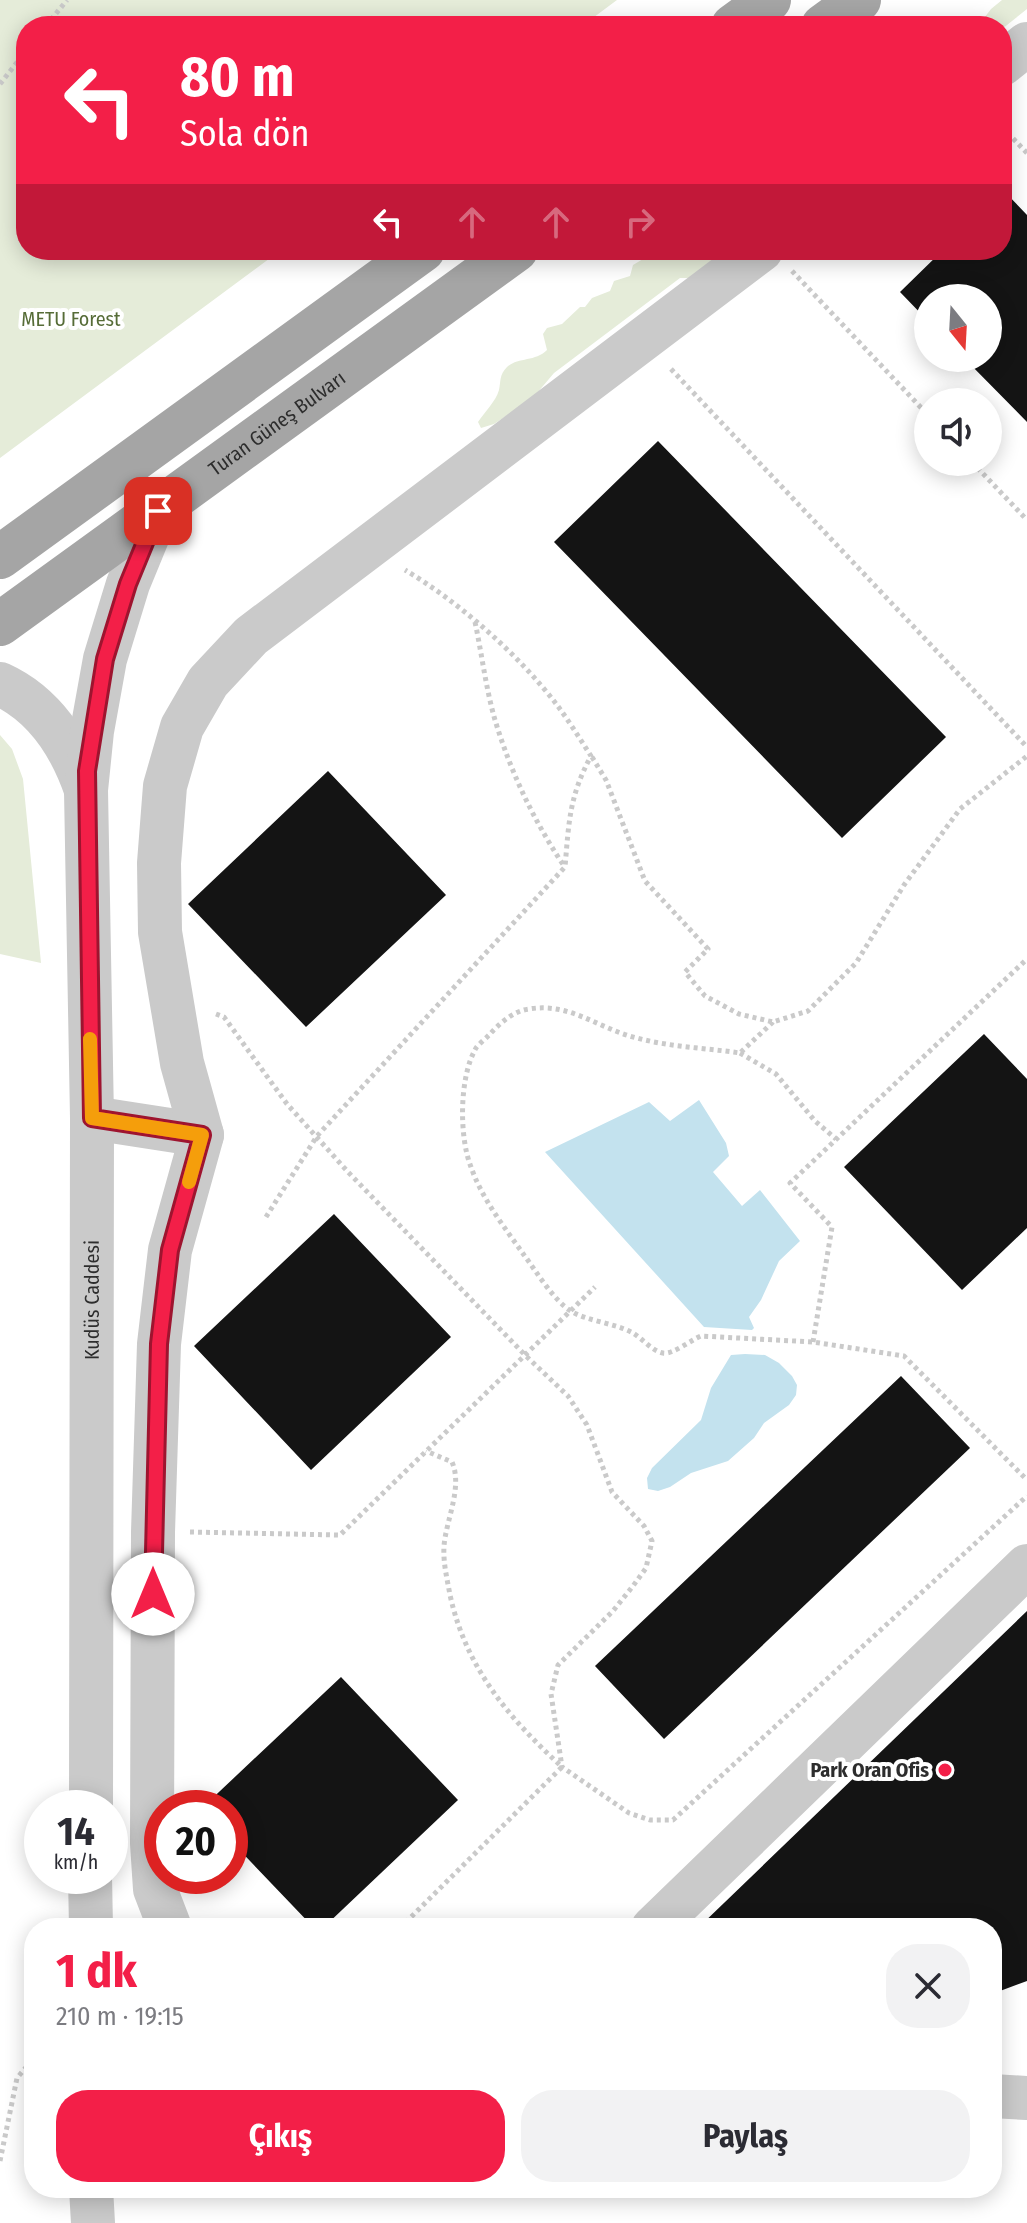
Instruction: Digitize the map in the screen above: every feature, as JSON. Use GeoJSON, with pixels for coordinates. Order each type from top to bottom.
{"type":"FeatureCollection","features":[{"type":"Feature","properties":{"kind":"main road"},"geometry":{"type":"LineString","coordinates":[[747,16],[769,0]]}},
{"type":"Feature","properties":{"kind":"main road"},"geometry":{"type":"LineString","coordinates":[[837,16],[859,0]]}},
{"type":"Feature","properties":{"kind":"main road"},"geometry":{"type":"LineString","coordinates":[[0,557],[409,260]]}},
{"type":"Feature","properties":{"kind":"main road","name":"Turan Güneş Bulvarı"},"geometry":{"type":"LineString","coordinates":[[0,624],[502,260]]}},
{"type":"Feature","properties":{"kind":"street"},"geometry":{"type":"LineString","coordinates":[[166,1918],[155,1889],[152,1843],[153,1532],[159,1344],[170,1250],[202,1135],[182,1063],[160,932],[159,863],[165,786],[182,727],[208,682],[251,636],[643,339],[766,260]]}},
{"type":"Feature","properties":{"kind":"street","name":"Kudüs Caddesi"},"geometry":{"type":"LineString","coordinates":[[91,1790],[92,1118],[86,790],[92,731],[105,659],[134,569],[158,511]]}},
{"type":"Feature","properties":{"kind":"street","name":"Kudüs Caddesi"},"geometry":{"type":"LineString","coordinates":[[0,684],[16,691],[47,719],[73,757],[86,790]]}},
{"type":"Feature","properties":{"kind":"street"},"geometry":{"type":"LineString","coordinates":[[92,1118],[202,1135]]}},
{"type":"Feature","properties":{"kind":"street"},"geometry":{"type":"LineString","coordinates":[[663,1918],[1027,1566]]}},
{"type":"Feature","properties":{"kind":"street"},"geometry":{"type":"LineString","coordinates":[[90,1894],[91,1918]]}},
{"type":"Feature","properties":{"kind":"street"},"geometry":{"type":"LineString","coordinates":[[1002,2097],[1027,2098]]}},
{"type":"Feature","properties":{"kind":"street"},"geometry":{"type":"LineString","coordinates":[[92,2198],[93,2223]]}},
{"type":"Feature","properties":{"kind":"path"},"geometry":{"type":"LineString","coordinates":[[54,16],[67,0]]}},
{"type":"Feature","properties":{"kind":"path"},"geometry":{"type":"LineString","coordinates":[[0,84],[16,64]]}},
{"type":"Feature","properties":{"kind":"path"},"geometry":{"type":"LineString","coordinates":[[1012,137],[1027,153]]}},
{"type":"Feature","properties":{"kind":"path"},"geometry":{"type":"LineString","coordinates":[[776,260],[914,401]]}},
{"type":"Feature","properties":{"kind":"path"},"geometry":{"type":"LineString","coordinates":[[643,339],[1027,747]]}},
{"type":"Feature","properties":{"kind":"path"},"geometry":{"type":"LineString","coordinates":[[985,476],[1027,520]]}},
{"type":"Feature","properties":{"kind":"path"},"geometry":{"type":"LineString","coordinates":[[367,548],[428,583],[520,662],[557,705],[606,780],[645,881],[708,949],[685,972],[705,996],[739,1014],[773,1022]]}},
{"type":"Feature","properties":{"kind":"path"},"geometry":{"type":"LineString","coordinates":[[475,622],[495,718],[519,786],[542,833],[565,867]]}},
{"type":"Feature","properties":{"kind":"path"},"geometry":{"type":"LineString","coordinates":[[266,1217],[317,1136],[565,867],[574,795],[591,756]]}},
{"type":"Feature","properties":{"kind":"path"},"geometry":{"type":"LineString","coordinates":[[740,1053],[773,1022],[808,1011],[856,963],[904,885],[960,809],[1027,756]]}},
{"type":"Feature","properties":{"kind":"path"},"geometry":{"type":"LineString","coordinates":[[813,1342],[832,1227],[790,1183],[1027,959]]}},
{"type":"Feature","properties":{"kind":"path"},"geometry":{"type":"LineString","coordinates":[[169,998],[224,1017],[287,1104],[525,1355],[568,1396],[587,1425],[601,1470],[612,1492],[644,1526],[652,1541],[646,1568],[633,1586],[613,1611],[558,1665],[551,1694],[562,1767]]}},
{"type":"Feature","properties":{"kind":"path"},"geometry":{"type":"LineString","coordinates":[[836,1140],[815,1121],[776,1074],[740,1053],[639,1039],[603,1027],[579,1013],[551,1006],[524,1009],[499,1024],[476,1049],[468,1070],[464,1095],[463,1129],[470,1167],[493,1210],[543,1282],[571,1311],[625,1329],[663,1353],[672,1353],[687,1341],[701,1336],[813,1342],[904,1356],[1027,1480]]}},
{"type":"Feature","properties":{"kind":"path"},"geometry":{"type":"LineString","coordinates":[[153,1532],[340,1535],[595,1287]]}},
{"type":"Feature","properties":{"kind":"path"},"geometry":{"type":"LineString","coordinates":[[426,1451],[452,1462],[455,1469],[456,1481],[445,1527],[443,1561],[464,1644],[485,1681],[526,1733],[562,1767],[629,1813],[650,1820],[673,1820],[1027,1496]]}},
{"type":"Feature","properties":{"kind":"path"},"geometry":{"type":"LineString","coordinates":[[410,1918],[562,1767]]}},
{"type":"Feature","properties":{"kind":"path"},"geometry":{"type":"LineString","coordinates":[[0,2161],[17,2078],[24,2070]]}},
{"type":"Feature","properties":{"kind":"green space","name":"METU Forest"},"geometry":{"type":"Polygon","coordinates":[[[0,0],[617,0],[595,16],[16,16],[16,260],[267,260],[0,458],[0,0]]]}},
{"type":"Feature","properties":{"kind":"green space"},"geometry":{"type":"Polygon","coordinates":[[[1002,0],[1027,0],[1027,9],[1012,21],[1012,16],[986,16],[1002,0]]]}},
{"type":"Feature","properties":{"kind":"green space"},"geometry":{"type":"Polygon","coordinates":[[[641,260],[717,260],[693,278],[680,278],[554,373],[532,399],[494,424],[481,428],[478,422],[495,398],[501,375],[507,367],[547,350],[543,334],[547,328],[562,324],[592,298],[610,291],[614,281],[630,276],[633,265],[641,260]]]}},
{"type":"Feature","properties":{"kind":"green space"},"geometry":{"type":"Polygon","coordinates":[[[0,735],[12,749],[23,779],[41,963],[0,954],[0,735]]]}},
{"type":"Feature","properties":{"kind":"water"},"geometry":{"type":"Polygon","coordinates":[[[699,1100],[726,1143],[729,1156],[713,1172],[742,1206],[760,1190],[800,1241],[779,1261],[761,1300],[749,1317],[752,1330],[704,1327],[545,1152],[649,1102],[670,1121],[699,1100]]]}},
{"type":"Feature","properties":{"kind":"water"},"geometry":{"type":"Polygon","coordinates":[[[731,1355],[765,1355],[792,1376],[797,1385],[796,1395],[789,1405],[764,1423],[754,1438],[728,1461],[691,1473],[670,1487],[658,1491],[648,1489],[647,1478],[652,1468],[701,1420],[711,1388],[731,1355]]]}},
{"type":"Feature","properties":{"kind":"building"},"geometry":{"type":"Polygon","coordinates":[[[1012,199],[1027,215],[1027,422],[1002,397],[1002,388],[994,388],[978,372],[1002,372],[1002,284],[914,284],[914,306],[900,292],[933,260],[1012,260],[1012,199]]]}},
{"type":"Feature","properties":{"kind":"building"},"geometry":{"type":"Polygon","coordinates":[[[658,441],[946,737],[842,838],[554,542],[658,441]]]}},
{"type":"Feature","properties":{"kind":"building"},"geometry":{"type":"Polygon","coordinates":[[[328,771],[446,895],[306,1027],[188,904],[328,771]]]}},
{"type":"Feature","properties":{"kind":"building"},"geometry":{"type":"Polygon","coordinates":[[[984,1034],[1027,1079],[1027,1228],[962,1290],[844,1167],[984,1034]]]}},
{"type":"Feature","properties":{"kind":"building"},"geometry":{"type":"Polygon","coordinates":[[[334,1214],[451,1337],[311,1470],[194,1346],[334,1214]]]}},
{"type":"Feature","properties":{"kind":"building"},"geometry":{"type":"Polygon","coordinates":[[[901,1376],[970,1448],[664,1739],[595,1666],[901,1376]]]}},
{"type":"Feature","properties":{"kind":"building","name":"Park Oran Ofis"},"geometry":{"type":"Polygon","coordinates":[[[1027,1611],[1027,1981],[1002,1990],[1002,1918],[708,1918],[1027,1611]]]}},
{"type":"Feature","properties":{"kind":"building"},"geometry":{"type":"Polygon","coordinates":[[[341,1677],[458,1800],[334,1918],[304,1918],[248,1859],[248,1790],[221,1790],[341,1677]]]}},
{"type":"Feature","properties":{"kind":"slow traffic"},"geometry":{"type":"LineString","coordinates":[[90,1039],[92,1118],[202,1135],[189,1182]]}},
{"type":"Feature","properties":{"kind":"place","name":"Park Oran Ofis"},"geometry":{"type":"Point","coordinates":[945,1770]}},
{"type":"Feature","properties":{"kind":"route"},"geometry":{"type":"LineString","coordinates":[[153,1594],[159,1344],[170,1250],[202,1135],[92,1118],[86,790],[92,731],[105,659],[144,539],[158,511]]}}]}
